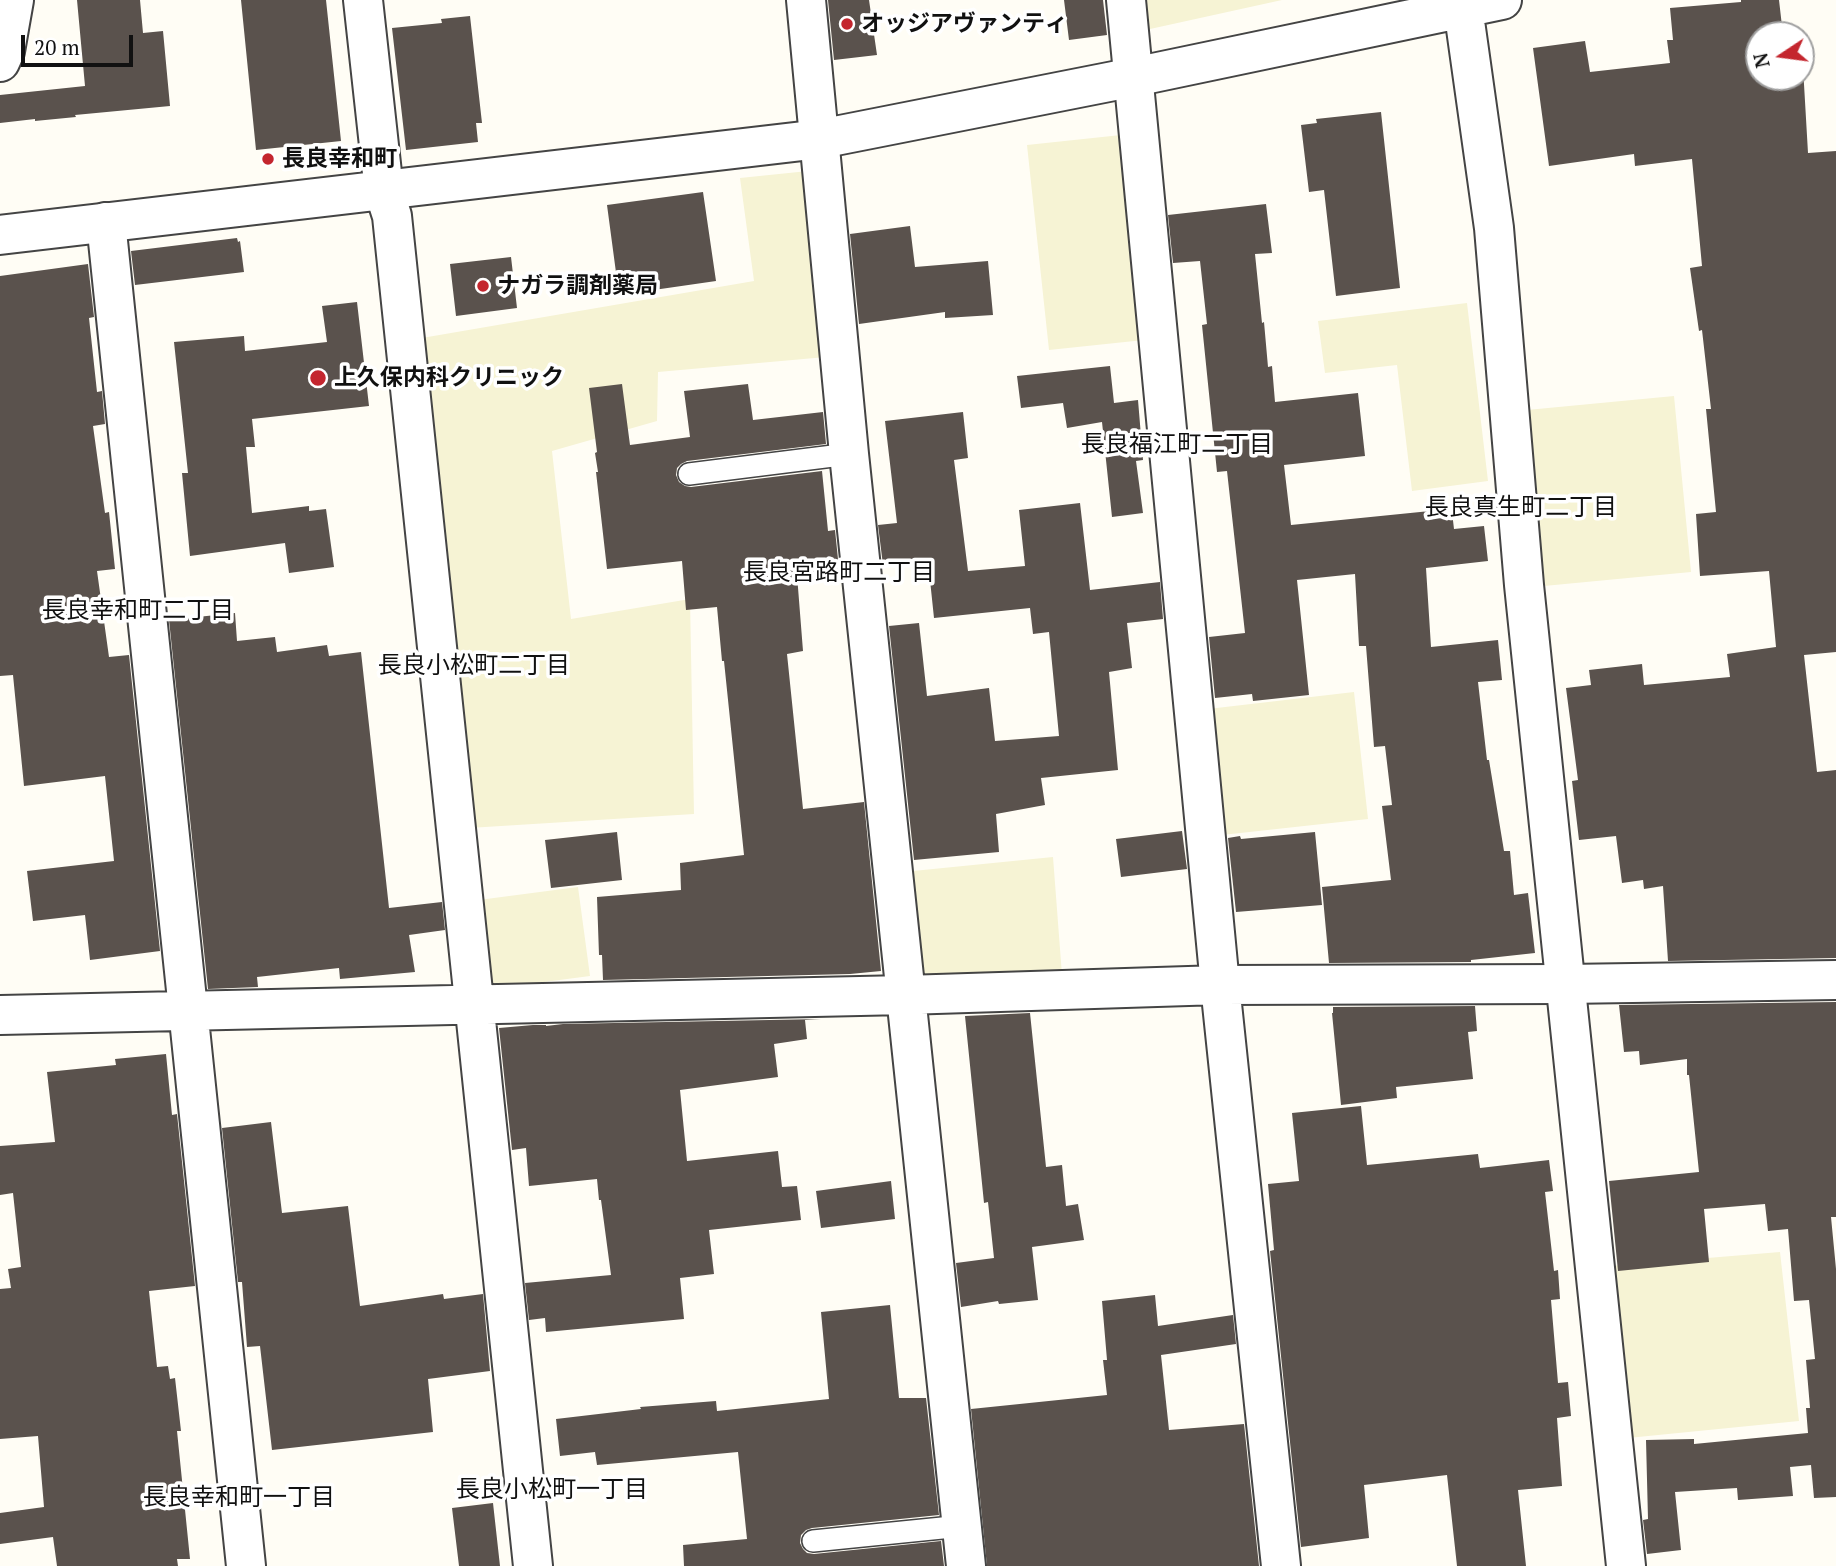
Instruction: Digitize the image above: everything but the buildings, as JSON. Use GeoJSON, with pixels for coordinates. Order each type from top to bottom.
{"type":"FeatureCollection","features":[{"type":"Feature","properties":{"kind":"street"},"geometry":{"type":"LineString","coordinates":[[0,62],[5,51],[14,0]]}},
{"type":"Feature","properties":{"kind":"street"},"geometry":{"type":"LineString","coordinates":[[363,0],[384,191],[392,216],[533,1566]]}},
{"type":"Feature","properties":{"kind":"street"},"geometry":{"type":"LineString","coordinates":[[806,0],[849,454],[966,1566]]}},
{"type":"Feature","properties":{"kind":"street"},"geometry":{"type":"LineString","coordinates":[[1126,0],[1220,985],[1281,1566]]}},
{"type":"Feature","properties":{"kind":"street"},"geometry":{"type":"LineString","coordinates":[[0,235],[820,139],[1134,77],[1462,4],[1502,0]]}},
{"type":"Feature","properties":{"kind":"street"},"geometry":{"type":"LineString","coordinates":[[1462,4],[1495,241],[1524,585],[1626,1566]]}},
{"type":"Feature","properties":{"kind":"street"},"geometry":{"type":"LineString","coordinates":[[106,222],[246,1566]]}},
{"type":"Feature","properties":{"kind":"street"},"geometry":{"type":"LineString","coordinates":[[0,1015],[905,995],[1220,985],[1836,980]]}},
{"type":"Feature","properties":{"kind":"lane"},"geometry":{"type":"LineString","coordinates":[[689,474],[849,454]]}},
{"type":"Feature","properties":{"kind":"lane"},"geometry":{"type":"LineString","coordinates":[[813,1541],[962,1525]]}},
{"type":"Feature","properties":{"kind":"shaded area"},"geometry":{"type":"Polygon","coordinates":[[[1137,0],[1282,0],[1141,31],[1137,0]]]}},
{"type":"Feature","properties":{"kind":"shaded area"},"geometry":{"type":"Polygon","coordinates":[[[1121,135],[1144,340],[1049,350],[1027,145],[1121,135]]]}},
{"type":"Feature","properties":{"kind":"shaded area"},"geometry":{"type":"Polygon","coordinates":[[[808,171],[826,357],[658,372],[657,421],[552,451],[571,619],[690,599],[694,814],[469,828],[416,339],[754,281],[740,178],[808,171]]]}},
{"type":"Feature","properties":{"kind":"shaded area"},"geometry":{"type":"Polygon","coordinates":[[[1467,303],[1488,481],[1412,491],[1397,365],[1325,373],[1318,321],[1467,303]]]}},
{"type":"Feature","properties":{"kind":"shaded area"},"geometry":{"type":"Polygon","coordinates":[[[1674,396],[1691,572],[1544,586],[1527,410],[1674,396]]]}},
{"type":"Feature","properties":{"kind":"shaded area"},"geometry":{"type":"Polygon","coordinates":[[[1354,692],[1368,819],[1222,835],[1208,709],[1354,692]]]}},
{"type":"Feature","properties":{"kind":"shaded area"},"geometry":{"type":"Polygon","coordinates":[[[1053,857],[1062,975],[913,974],[903,872],[1053,857]]]}},
{"type":"Feature","properties":{"kind":"shaded area"},"geometry":{"type":"Polygon","coordinates":[[[578,887],[590,976],[483,990],[471,901],[578,887]]]}},
{"type":"Feature","properties":{"kind":"shaded area"},"geometry":{"type":"Polygon","coordinates":[[[1780,1252],[1799,1421],[1628,1438],[1611,1266],[1780,1252]]]}},
{"type":"Feature","properties":{"kind":"place","name":"オッジアヴァンティ"},"geometry":{"type":"Point","coordinates":[847,24]}},
{"type":"Feature","properties":{"kind":"place","name":"長良幸和町"},"geometry":{"type":"Point","coordinates":[268,159]}},
{"type":"Feature","properties":{"kind":"place","name":"ナガラ調剤薬局"},"geometry":{"type":"Point","coordinates":[483,286]}},
{"type":"Feature","properties":{"kind":"place","name":"上久保内科クリニック"},"geometry":{"type":"Point","coordinates":[318,378]}},
{"type":"Feature","properties":{"kind":"district","name":"長良福江町二丁目"},"geometry":{"type":"Point","coordinates":[1177,445]}},
{"type":"Feature","properties":{"kind":"district","name":"長良真生町二丁目"},"geometry":{"type":"Point","coordinates":[1521,508]}},
{"type":"Feature","properties":{"kind":"district","name":"長良宮路町二丁目"},"geometry":{"type":"Point","coordinates":[839,573]}},
{"type":"Feature","properties":{"kind":"district","name":"長良幸和町二丁目"},"geometry":{"type":"Point","coordinates":[138,611]}},
{"type":"Feature","properties":{"kind":"district","name":"長良小松町二丁目"},"geometry":{"type":"Point","coordinates":[474,666]}},
{"type":"Feature","properties":{"kind":"district","name":"長良小松町一丁目"},"geometry":{"type":"Point","coordinates":[552,1490]}},
{"type":"Feature","properties":{"kind":"district","name":"長良幸和町一丁目"},"geometry":{"type":"Point","coordinates":[239,1498]}}]}
